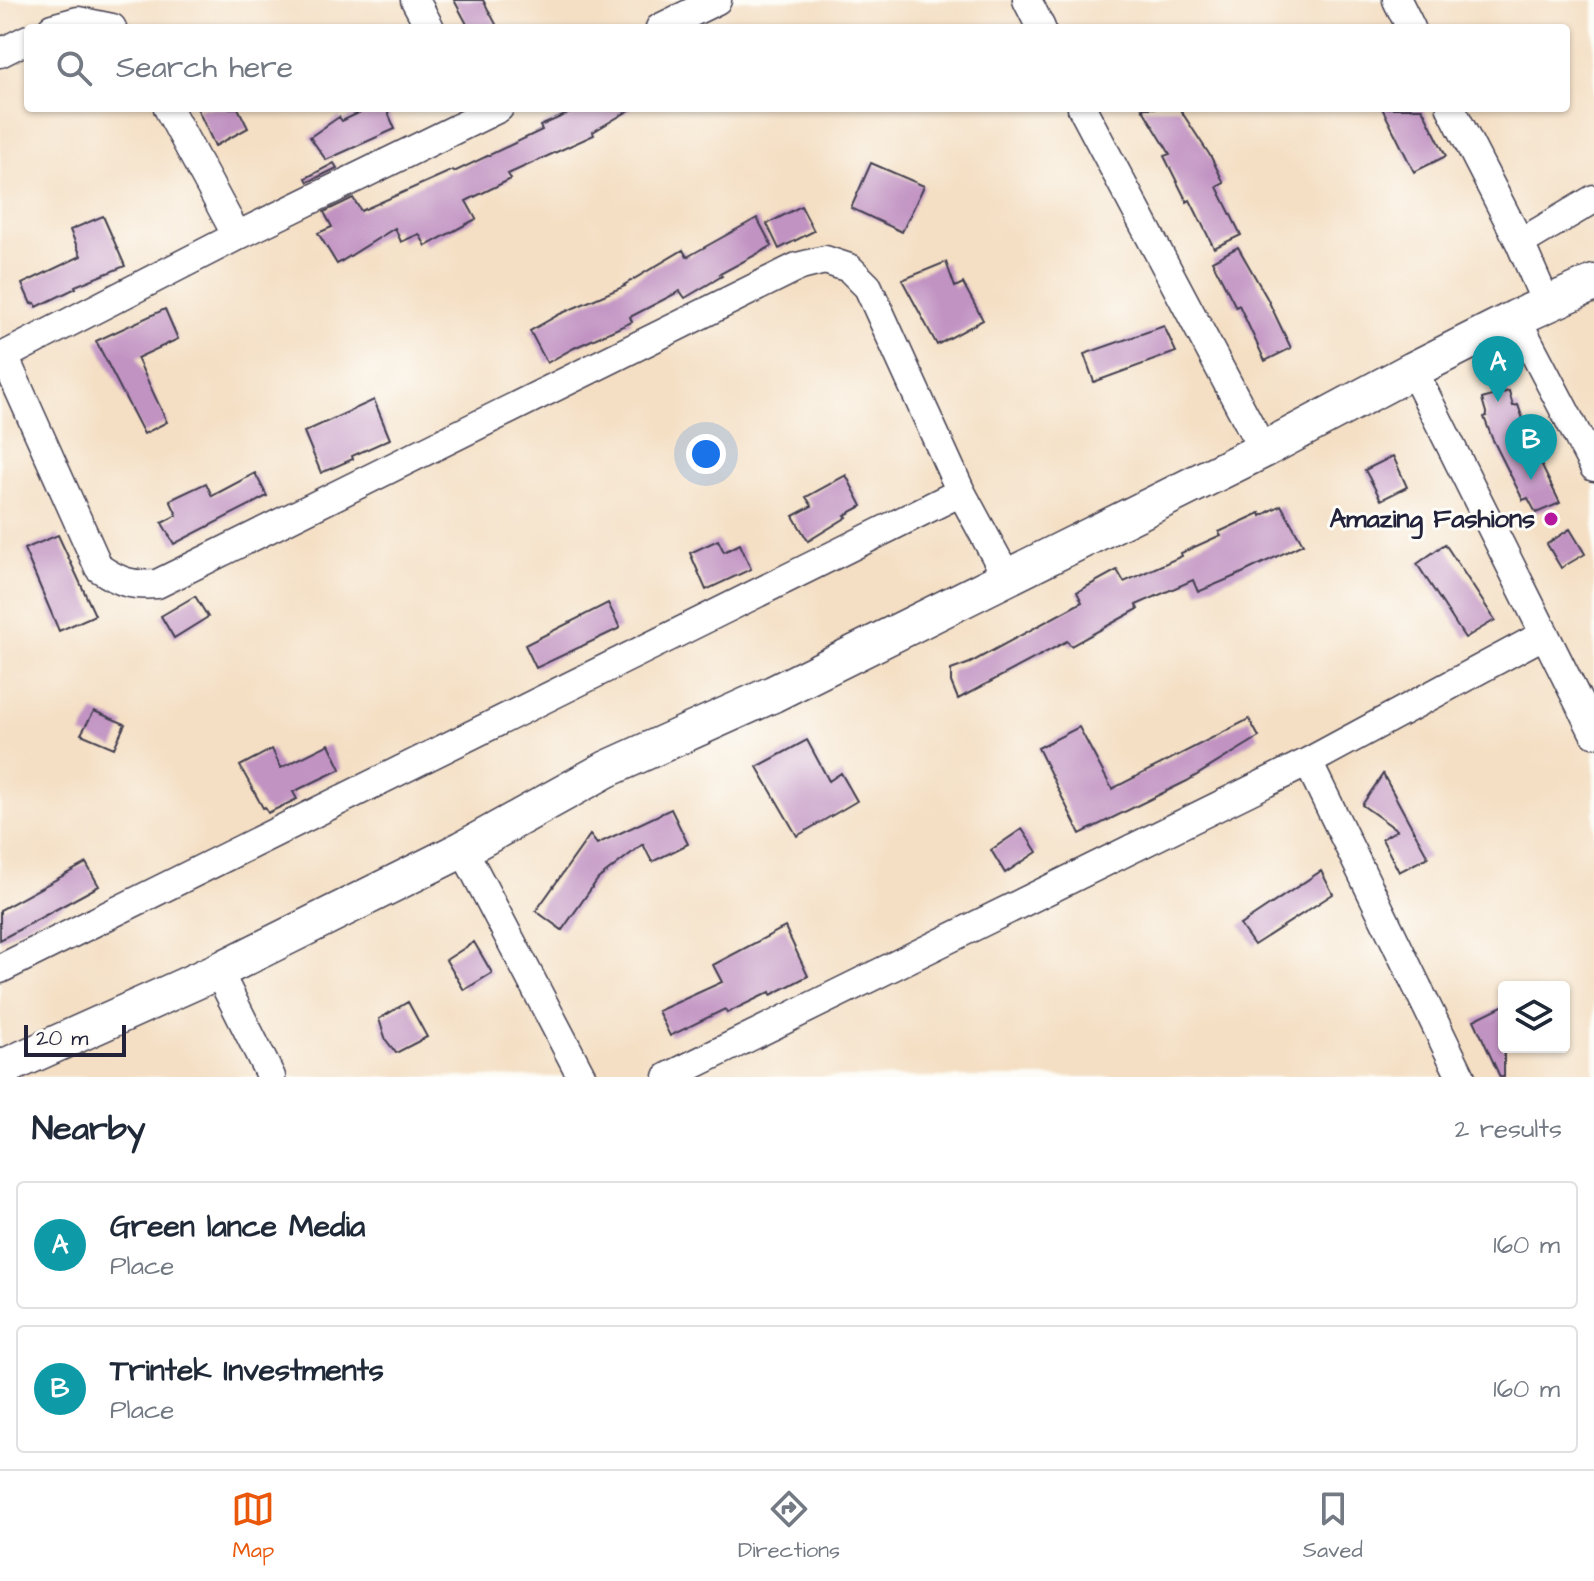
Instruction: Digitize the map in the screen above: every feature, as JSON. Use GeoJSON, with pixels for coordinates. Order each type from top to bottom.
{"type":"FeatureCollection","features":[{"type":"Feature","properties":{"kind":"street"},"geometry":{"type":"LineString","coordinates":[[415,0],[428,24]]}},
{"type":"Feature","properties":{"kind":"street"},"geometry":{"type":"LineString","coordinates":[[668,24],[717,0]]}},
{"type":"Feature","properties":{"kind":"street"},"geometry":{"type":"LineString","coordinates":[[1027,0],[1039,24]]}},
{"type":"Feature","properties":{"kind":"street"},"geometry":{"type":"LineString","coordinates":[[1397,0],[1409,24]]}},
{"type":"Feature","properties":{"kind":"street"},"geometry":{"type":"LineString","coordinates":[[67,24],[78,21],[93,24]]}},
{"type":"Feature","properties":{"kind":"street"},"geometry":{"type":"LineString","coordinates":[[0,53],[24,41]]}},
{"type":"Feature","properties":{"kind":"street"},"geometry":{"type":"LineString","coordinates":[[170,112],[237,236]]}},
{"type":"Feature","properties":{"kind":"street"},"geometry":{"type":"LineString","coordinates":[[483,112],[2,357],[99,568],[119,580],[137,585],[157,584],[797,267],[825,260],[849,268],[868,287],[961,492],[1007,577]]}},
{"type":"Feature","properties":{"kind":"street"},"geometry":{"type":"LineString","coordinates":[[1084,112],[1263,450]]}},
{"type":"Feature","properties":{"kind":"street"},"geometry":{"type":"LineString","coordinates":[[1453,112],[1520,243],[1531,312],[1594,467]]}},
{"type":"Feature","properties":{"kind":"street"},"geometry":{"type":"LineString","coordinates":[[1520,243],[1594,199]]}},
{"type":"Feature","properties":{"kind":"street"},"geometry":{"type":"LineString","coordinates":[[0,1069],[218,971],[463,849],[607,769],[773,694],[1263,450],[1413,370],[1594,283]]}},
{"type":"Feature","properties":{"kind":"street"},"geometry":{"type":"LineString","coordinates":[[1413,370],[1594,733]]}},
{"type":"Feature","properties":{"kind":"street"},"geometry":{"type":"LineString","coordinates":[[0,969],[961,492]]}},
{"type":"Feature","properties":{"kind":"street"},"geometry":{"type":"LineString","coordinates":[[668,1077],[1308,762],[1545,634]]}},
{"type":"Feature","properties":{"kind":"street"},"geometry":{"type":"LineString","coordinates":[[1308,762],[1461,1077]]}},
{"type":"Feature","properties":{"kind":"street"},"geometry":{"type":"LineString","coordinates":[[463,849],[582,1077]]}},
{"type":"Feature","properties":{"kind":"street"},"geometry":{"type":"LineString","coordinates":[[218,971],[271,1077]]}},
{"type":"Feature","properties":{"kind":"building"},"geometry":{"type":"Polygon","coordinates":[[[454,0],[483,0],[496,24],[467,24],[454,0]]]}},
{"type":"Feature","properties":{"kind":"building"},"geometry":{"type":"Polygon","coordinates":[[[199,112],[240,112],[248,128],[215,146],[199,112]]]}},
{"type":"Feature","properties":{"kind":"building"},"geometry":{"type":"Polygon","coordinates":[[[361,112],[388,112],[395,129],[326,160],[310,137],[339,117],[342,121],[361,112]]]}},
{"type":"Feature","properties":{"kind":"building"},"geometry":{"type":"Polygon","coordinates":[[[572,112],[626,112],[593,132],[594,135],[508,174],[511,179],[466,201],[476,219],[426,246],[419,234],[401,242],[395,228],[337,264],[318,233],[332,227],[324,212],[353,198],[361,211],[454,172],[542,130],[540,126],[572,112]]]}},
{"type":"Feature","properties":{"kind":"building"},"geometry":{"type":"Polygon","coordinates":[[[1144,112],[1182,112],[1224,183],[1217,187],[1241,235],[1214,248],[1164,156],[1170,154],[1144,112]]]}},
{"type":"Feature","properties":{"kind":"building"},"geometry":{"type":"Polygon","coordinates":[[[1384,112],[1424,112],[1446,156],[1414,172],[1384,112]]]}},
{"type":"Feature","properties":{"kind":"building"},"geometry":{"type":"Polygon","coordinates":[[[334,163],[337,168],[308,182],[306,178],[334,163]]]}},
{"type":"Feature","properties":{"kind":"building"},"geometry":{"type":"Polygon","coordinates":[[[871,163],[924,186],[902,232],[851,208],[871,163]]]}},
{"type":"Feature","properties":{"kind":"building"},"geometry":{"type":"Polygon","coordinates":[[[801,206],[814,231],[779,249],[767,224],[801,206]]]}},
{"type":"Feature","properties":{"kind":"building"},"geometry":{"type":"Polygon","coordinates":[[[103,216],[125,266],[75,286],[37,307],[35,303],[31,304],[22,284],[81,256],[70,230],[103,216]]]}},
{"type":"Feature","properties":{"kind":"building"},"geometry":{"type":"Polygon","coordinates":[[[757,218],[772,246],[720,274],[722,276],[685,298],[680,291],[630,317],[632,322],[547,363],[530,331],[560,314],[625,286],[683,250],[687,257],[757,218]]]}},
{"type":"Feature","properties":{"kind":"building"},"geometry":{"type":"Polygon","coordinates":[[[1238,247],[1291,348],[1265,361],[1239,305],[1236,307],[1212,261],[1238,247]]]}},
{"type":"Feature","properties":{"kind":"building"},"geometry":{"type":"Polygon","coordinates":[[[946,262],[955,287],[963,283],[983,320],[937,345],[902,280],[946,262]]]}},
{"type":"Feature","properties":{"kind":"building"},"geometry":{"type":"Polygon","coordinates":[[[165,309],[178,339],[137,358],[167,422],[144,434],[96,341],[165,309]]]}},
{"type":"Feature","properties":{"kind":"building"},"geometry":{"type":"Polygon","coordinates":[[[1164,326],[1176,352],[1094,382],[1084,354],[1164,326]]]}},
{"type":"Feature","properties":{"kind":"building"},"geometry":{"type":"Polygon","coordinates":[[[1509,391],[1513,406],[1518,405],[1534,450],[1560,503],[1536,513],[1528,498],[1523,500],[1484,417],[1487,416],[1482,399],[1509,391]]]}},
{"type":"Feature","properties":{"kind":"building"},"geometry":{"type":"Polygon","coordinates":[[[374,400],[390,439],[321,473],[304,432],[374,400]]]}},
{"type":"Feature","properties":{"kind":"building"},"geometry":{"type":"Polygon","coordinates":[[[1393,456],[1407,487],[1381,500],[1365,470],[1393,456]]]}},
{"type":"Feature","properties":{"kind":"building"},"geometry":{"type":"Polygon","coordinates":[[[255,473],[267,496],[174,544],[162,523],[177,515],[170,500],[206,483],[212,496],[255,473]]]}},
{"type":"Feature","properties":{"kind":"building"},"geometry":{"type":"Polygon","coordinates":[[[846,475],[862,506],[808,541],[793,516],[812,506],[806,497],[846,475]]]}},
{"type":"Feature","properties":{"kind":"building"},"geometry":{"type":"Polygon","coordinates":[[[1281,505],[1303,544],[1198,592],[1193,580],[1136,605],[1138,609],[1071,646],[1067,641],[958,699],[951,682],[951,670],[970,663],[1082,602],[1077,592],[1117,570],[1124,582],[1182,556],[1181,553],[1221,535],[1219,532],[1281,505]]]}},
{"type":"Feature","properties":{"kind":"building"},"geometry":{"type":"Polygon","coordinates":[[[1570,529],[1585,554],[1561,568],[1547,544],[1570,529]]]}},
{"type":"Feature","properties":{"kind":"building"},"geometry":{"type":"Polygon","coordinates":[[[58,535],[95,615],[59,631],[24,549],[58,535]]]}},
{"type":"Feature","properties":{"kind":"building"},"geometry":{"type":"Polygon","coordinates":[[[718,540],[724,552],[740,544],[751,569],[706,590],[690,553],[718,540]]]}},
{"type":"Feature","properties":{"kind":"building"},"geometry":{"type":"Polygon","coordinates":[[[1445,544],[1495,620],[1465,638],[1417,564],[1445,544]]]}},
{"type":"Feature","properties":{"kind":"building"},"geometry":{"type":"Polygon","coordinates":[[[195,596],[208,617],[174,638],[161,616],[195,596]]]}},
{"type":"Feature","properties":{"kind":"building"},"geometry":{"type":"Polygon","coordinates":[[[608,603],[620,628],[536,668],[525,645],[608,603]]]}},
{"type":"Feature","properties":{"kind":"building"},"geometry":{"type":"Polygon","coordinates":[[[94,711],[125,724],[114,748],[81,734],[94,711]]]}},
{"type":"Feature","properties":{"kind":"building"},"geometry":{"type":"Polygon","coordinates":[[[1249,719],[1259,737],[1187,781],[1080,834],[1038,748],[1079,727],[1112,789],[1249,719]]]}},
{"type":"Feature","properties":{"kind":"building"},"geometry":{"type":"Polygon","coordinates":[[[807,740],[829,781],[841,773],[857,801],[797,836],[757,767],[807,740]]]}},
{"type":"Feature","properties":{"kind":"building"},"geometry":{"type":"Polygon","coordinates":[[[329,744],[341,769],[293,792],[297,799],[268,813],[240,766],[272,749],[281,768],[329,744]]]}},
{"type":"Feature","properties":{"kind":"building"},"geometry":{"type":"Polygon","coordinates":[[[1383,774],[1428,857],[1399,872],[1382,839],[1397,830],[1362,805],[1383,774]]]}},
{"type":"Feature","properties":{"kind":"building"},"geometry":{"type":"Polygon","coordinates":[[[671,809],[688,844],[652,862],[643,844],[598,879],[562,930],[536,911],[590,835],[597,844],[671,809]]]}},
{"type":"Feature","properties":{"kind":"building"},"geometry":{"type":"Polygon","coordinates":[[[1022,829],[1037,852],[1005,873],[991,850],[1022,829]]]}},
{"type":"Feature","properties":{"kind":"building"},"geometry":{"type":"Polygon","coordinates":[[[86,863],[99,886],[0,940],[0,910],[86,863]]]}},
{"type":"Feature","properties":{"kind":"building"},"geometry":{"type":"Polygon","coordinates":[[[1321,871],[1333,894],[1254,945],[1240,925],[1321,871]]]}},
{"type":"Feature","properties":{"kind":"building"},"geometry":{"type":"Polygon","coordinates":[[[785,927],[808,976],[727,1013],[725,1009],[670,1036],[658,1011],[722,982],[713,965],[785,927]]]}},
{"type":"Feature","properties":{"kind":"building"},"geometry":{"type":"Polygon","coordinates":[[[474,942],[492,973],[464,990],[446,960],[474,942]]]}},
{"type":"Feature","properties":{"kind":"building"},"geometry":{"type":"Polygon","coordinates":[[[408,1002],[427,1037],[396,1053],[386,1040],[379,1019],[408,1002]]]}},
{"type":"Feature","properties":{"kind":"building"},"geometry":{"type":"Polygon","coordinates":[[[1498,1008],[1498,1053],[1504,1053],[1504,1077],[1500,1077],[1474,1020],[1498,1008]]]}},
{"type":"Feature","properties":{"kind":"place","name":"Green lance Media"},"geometry":{"type":"Point","coordinates":[1498,402]}},
{"type":"Feature","properties":{"kind":"place","name":"Trintek Investments"},"geometry":{"type":"Point","coordinates":[1531,480]}},
{"type":"Feature","properties":{"kind":"place","name":"Amazing Fashions"},"geometry":{"type":"Point","coordinates":[1551,519]}}]}
